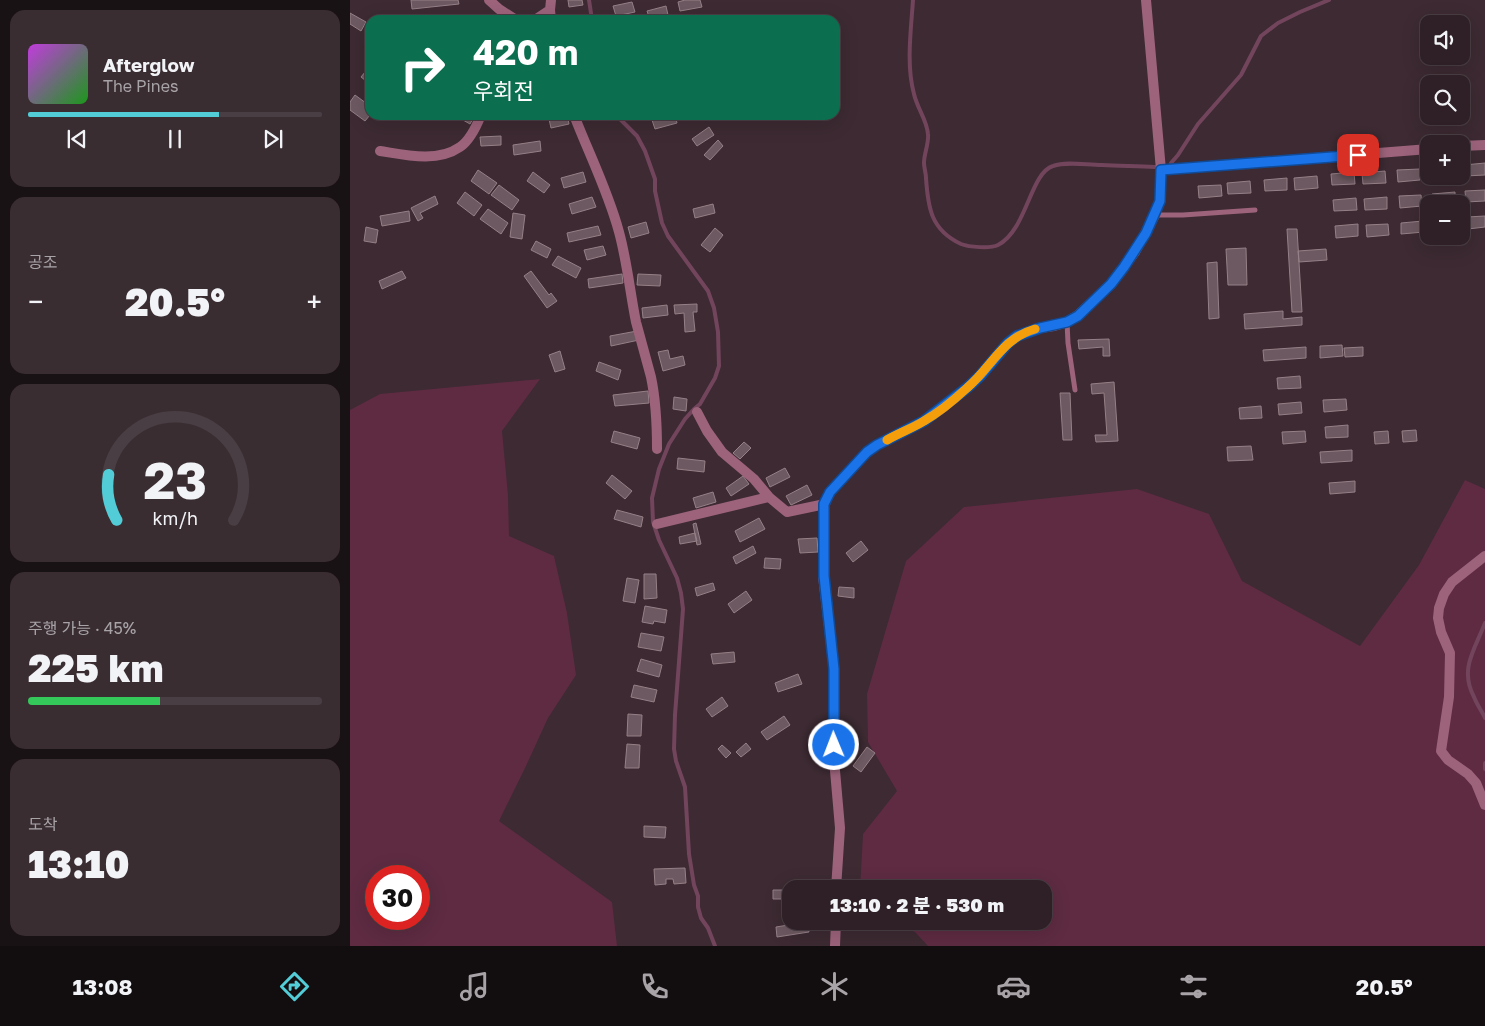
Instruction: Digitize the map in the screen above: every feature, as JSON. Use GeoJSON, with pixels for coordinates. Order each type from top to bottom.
{"type":"FeatureCollection","features":[{"type":"Feature","properties":{"kind":"street"},"geometry":{"type":"LineString","coordinates":[[489,0],[508,15]]}},
{"type":"Feature","properties":{"kind":"street"},"geometry":{"type":"LineString","coordinates":[[837,880],[840,828],[834,759],[834,669],[824,576],[824,504],[830,492],[867,452],[924,421],[940,410],[980,376],[1008,343],[1017,336],[1040,328],[1067,322],[1078,316],[1111,284],[1146,233],[1160,201],[1161,170],[1146,0]]}},
{"type":"Feature","properties":{"kind":"street"},"geometry":{"type":"LineString","coordinates":[[380,151],[429,157],[447,154],[461,146],[478,120]]}},
{"type":"Feature","properties":{"kind":"street"},"geometry":{"type":"LineString","coordinates":[[576,120],[620,234],[632,304],[651,378],[656,408],[657,449]]}},
{"type":"Feature","properties":{"kind":"street"},"geometry":{"type":"LineString","coordinates":[[1470,146],[1485,145]]}},
{"type":"Feature","properties":{"kind":"street"},"geometry":{"type":"LineString","coordinates":[[1161,170],[1420,150]]}},
{"type":"Feature","properties":{"kind":"street"},"geometry":{"type":"LineString","coordinates":[[697,412],[707,431],[722,452],[754,479],[769,497],[787,512],[824,504]]}},
{"type":"Feature","properties":{"kind":"street"},"geometry":{"type":"LineString","coordinates":[[657,524],[769,497]]}},
{"type":"Feature","properties":{"kind":"street"},"geometry":{"type":"LineString","coordinates":[[1485,556],[1452,582],[1444,594],[1438,618],[1441,632],[1450,653],[1449,697],[1441,751],[1448,760],[1468,774],[1476,783],[1485,805]]}},
{"type":"Feature","properties":{"kind":"street"},"geometry":{"type":"LineString","coordinates":[[835,946],[836,930]]}},
{"type":"Feature","properties":{"kind":"lane"},"geometry":{"type":"LineString","coordinates":[[1155,215],[1255,210]]}},
{"type":"Feature","properties":{"kind":"lane"},"geometry":{"type":"LineString","coordinates":[[1067,322],[1068,343],[1076,390]]}},
{"type":"Feature","properties":{"kind":"shaded area"},"geometry":{"type":"Polygon","coordinates":[[[540,379],[502,431],[508,495],[509,536],[554,556],[567,613],[576,675],[548,718],[499,821],[612,902],[617,946],[350,946],[350,410],[380,394],[540,379]]]}},
{"type":"Feature","properties":{"kind":"shaded area"},"geometry":{"type":"Polygon","coordinates":[[[1465,480],[1485,489],[1485,946],[928,946],[911,930],[1052,930],[1052,880],[860,880],[863,834],[897,791],[868,742],[867,694],[906,561],[964,507],[1137,489],[1209,514],[1242,581],[1360,646],[1419,565],[1465,480]]]}},
{"type":"Feature","properties":{"kind":"building"},"geometry":{"type":"Polygon","coordinates":[[[411,0],[458,0],[459,4],[412,9],[411,0]]]}},
{"type":"Feature","properties":{"kind":"building"},"geometry":{"type":"Polygon","coordinates":[[[568,0],[582,0],[583,5],[569,7],[568,0]]]}},
{"type":"Feature","properties":{"kind":"building"},"geometry":{"type":"Polygon","coordinates":[[[700,0],[702,7],[680,11],[678,2],[700,0]]]}},
{"type":"Feature","properties":{"kind":"building"},"geometry":{"type":"Polygon","coordinates":[[[632,2],[635,12],[616,15],[613,6],[632,2]]]}},
{"type":"Feature","properties":{"kind":"building"},"geometry":{"type":"Polygon","coordinates":[[[666,6],[668,15],[648,15],[647,11],[666,6]]]}},
{"type":"Feature","properties":{"kind":"building"},"geometry":{"type":"Polygon","coordinates":[[[350,13],[365,21],[361,31],[350,24],[350,13]]]}},
{"type":"Feature","properties":{"kind":"building"},"geometry":{"type":"Polygon","coordinates":[[[365,72],[365,80],[361,77],[365,72]]]}},
{"type":"Feature","properties":{"kind":"building"},"geometry":{"type":"Polygon","coordinates":[[[355,95],[365,102],[365,121],[350,110],[350,102],[355,95]]]}},
{"type":"Feature","properties":{"kind":"building"},"geometry":{"type":"Polygon","coordinates":[[[463,120],[472,120],[470,124],[463,120]]]}},
{"type":"Feature","properties":{"kind":"building"},"geometry":{"type":"Polygon","coordinates":[[[549,120],[568,120],[569,124],[551,128],[549,120]]]}},
{"type":"Feature","properties":{"kind":"building"},"geometry":{"type":"Polygon","coordinates":[[[652,120],[676,120],[677,123],[655,129],[652,120]]]}},
{"type":"Feature","properties":{"kind":"building"},"geometry":{"type":"Polygon","coordinates":[[[709,127],[714,135],[697,146],[692,139],[709,127]]]}},
{"type":"Feature","properties":{"kind":"building"},"geometry":{"type":"Polygon","coordinates":[[[501,136],[501,145],[481,146],[480,137],[501,136]]]}},
{"type":"Feature","properties":{"kind":"building"},"geometry":{"type":"Polygon","coordinates":[[[718,140],[723,146],[710,160],[704,155],[718,140]]]}},
{"type":"Feature","properties":{"kind":"building"},"geometry":{"type":"Polygon","coordinates":[[[540,141],[541,151],[514,155],[513,145],[540,141]]]}},
{"type":"Feature","properties":{"kind":"building"},"geometry":{"type":"Polygon","coordinates":[[[1485,163],[1485,175],[1470,176],[1470,164],[1485,163]]]}},
{"type":"Feature","properties":{"kind":"building"},"geometry":{"type":"Polygon","coordinates":[[[1420,169],[1420,180],[1398,182],[1397,170],[1420,169]]]}},
{"type":"Feature","properties":{"kind":"building"},"geometry":{"type":"Polygon","coordinates":[[[478,170],[497,183],[489,194],[471,181],[478,170]]]}},
{"type":"Feature","properties":{"kind":"building"},"geometry":{"type":"Polygon","coordinates":[[[1385,171],[1386,183],[1363,184],[1362,173],[1385,171]]]}},
{"type":"Feature","properties":{"kind":"building"},"geometry":{"type":"Polygon","coordinates":[[[533,172],[550,185],[544,193],[527,181],[533,172]]]}},
{"type":"Feature","properties":{"kind":"building"},"geometry":{"type":"Polygon","coordinates":[[[583,172],[586,182],[564,188],[561,178],[583,172]]]}},
{"type":"Feature","properties":{"kind":"building"},"geometry":{"type":"Polygon","coordinates":[[[1354,172],[1355,184],[1332,185],[1331,174],[1354,172]]]}},
{"type":"Feature","properties":{"kind":"building"},"geometry":{"type":"Polygon","coordinates":[[[1317,176],[1318,188],[1295,190],[1294,178],[1317,176]]]}},
{"type":"Feature","properties":{"kind":"building"},"geometry":{"type":"Polygon","coordinates":[[[1287,178],[1287,190],[1265,191],[1264,180],[1287,178]]]}},
{"type":"Feature","properties":{"kind":"building"},"geometry":{"type":"Polygon","coordinates":[[[1250,181],[1251,193],[1228,194],[1227,183],[1250,181]]]}},
{"type":"Feature","properties":{"kind":"building"},"geometry":{"type":"Polygon","coordinates":[[[499,185],[519,200],[512,210],[491,195],[499,185]]]}},
{"type":"Feature","properties":{"kind":"building"},"geometry":{"type":"Polygon","coordinates":[[[1221,185],[1222,196],[1199,198],[1198,186],[1221,185]]]}},
{"type":"Feature","properties":{"kind":"building"},"geometry":{"type":"Polygon","coordinates":[[[1485,190],[1485,201],[1470,202],[1470,195],[1465,195],[1465,191],[1485,190]]]}},
{"type":"Feature","properties":{"kind":"building"},"geometry":{"type":"Polygon","coordinates":[[[465,192],[482,205],[474,216],[457,203],[465,192]]]}},
{"type":"Feature","properties":{"kind":"building"},"geometry":{"type":"Polygon","coordinates":[[[1455,192],[1455,195],[1432,194],[1455,192]]]}},
{"type":"Feature","properties":{"kind":"building"},"geometry":{"type":"Polygon","coordinates":[[[1420,195],[1420,206],[1400,208],[1399,196],[1420,195]]]}},
{"type":"Feature","properties":{"kind":"building"},"geometry":{"type":"Polygon","coordinates":[[[435,196],[438,204],[420,213],[423,218],[418,221],[411,208],[435,196]]]}},
{"type":"Feature","properties":{"kind":"building"},"geometry":{"type":"Polygon","coordinates":[[[592,197],[596,207],[572,214],[569,204],[592,197]]]}},
{"type":"Feature","properties":{"kind":"building"},"geometry":{"type":"Polygon","coordinates":[[[1387,197],[1387,209],[1365,210],[1364,199],[1387,197]]]}},
{"type":"Feature","properties":{"kind":"building"},"geometry":{"type":"Polygon","coordinates":[[[1356,198],[1357,210],[1334,211],[1333,200],[1356,198]]]}},
{"type":"Feature","properties":{"kind":"building"},"geometry":{"type":"Polygon","coordinates":[[[713,204],[715,213],[695,218],[693,209],[713,204]]]}},
{"type":"Feature","properties":{"kind":"building"},"geometry":{"type":"Polygon","coordinates":[[[488,209],[508,223],[501,234],[480,219],[488,209]]]}},
{"type":"Feature","properties":{"kind":"building"},"geometry":{"type":"Polygon","coordinates":[[[409,211],[410,221],[382,226],[380,216],[409,211]]]}},
{"type":"Feature","properties":{"kind":"building"},"geometry":{"type":"Polygon","coordinates":[[[513,213],[525,215],[522,239],[510,237],[513,213]]]}},
{"type":"Feature","properties":{"kind":"building"},"geometry":{"type":"Polygon","coordinates":[[[1485,216],[1485,227],[1470,229],[1470,217],[1485,216]]]}},
{"type":"Feature","properties":{"kind":"building"},"geometry":{"type":"Polygon","coordinates":[[[1420,221],[1420,232],[1401,234],[1401,223],[1420,221]]]}},
{"type":"Feature","properties":{"kind":"building"},"geometry":{"type":"Polygon","coordinates":[[[646,222],[649,233],[631,238],[628,227],[646,222]]]}},
{"type":"Feature","properties":{"kind":"building"},"geometry":{"type":"Polygon","coordinates":[[[1358,224],[1358,236],[1336,238],[1335,226],[1358,224]]]}},
{"type":"Feature","properties":{"kind":"building"},"geometry":{"type":"Polygon","coordinates":[[[1388,224],[1389,235],[1367,237],[1366,225],[1388,224]]]}},
{"type":"Feature","properties":{"kind":"building"},"geometry":{"type":"Polygon","coordinates":[[[598,226],[601,235],[569,242],[567,233],[598,226]]]}},
{"type":"Feature","properties":{"kind":"building"},"geometry":{"type":"Polygon","coordinates":[[[366,227],[378,230],[376,243],[364,241],[366,227]]]}},
{"type":"Feature","properties":{"kind":"building"},"geometry":{"type":"Polygon","coordinates":[[[715,228],[723,235],[710,252],[701,245],[715,228]]]}},
{"type":"Feature","properties":{"kind":"building"},"geometry":{"type":"Polygon","coordinates":[[[1287,229],[1297,229],[1302,312],[1292,312],[1287,229]]]}},
{"type":"Feature","properties":{"kind":"building"},"geometry":{"type":"Polygon","coordinates":[[[536,241],[551,249],[547,258],[531,250],[536,241]]]}},
{"type":"Feature","properties":{"kind":"building"},"geometry":{"type":"Polygon","coordinates":[[[603,246],[606,255],[587,260],[584,250],[603,246]]]}},
{"type":"Feature","properties":{"kind":"building"},"geometry":{"type":"Polygon","coordinates":[[[1246,248],[1247,285],[1228,285],[1226,249],[1246,248]]]}},
{"type":"Feature","properties":{"kind":"building"},"geometry":{"type":"Polygon","coordinates":[[[1326,249],[1327,260],[1299,262],[1298,251],[1326,249]]]}},
{"type":"Feature","properties":{"kind":"building"},"geometry":{"type":"Polygon","coordinates":[[[558,256],[581,268],[576,278],[552,265],[558,256]]]}},
{"type":"Feature","properties":{"kind":"building"},"geometry":{"type":"Polygon","coordinates":[[[1217,262],[1219,318],[1209,319],[1207,263],[1217,262]]]}},
{"type":"Feature","properties":{"kind":"building"},"geometry":{"type":"Polygon","coordinates":[[[402,271],[406,278],[382,289],[379,281],[402,271]]]}},
{"type":"Feature","properties":{"kind":"building"},"geometry":{"type":"Polygon","coordinates":[[[531,271],[549,295],[551,293],[557,301],[547,308],[524,276],[531,271]]]}},
{"type":"Feature","properties":{"kind":"building"},"geometry":{"type":"Polygon","coordinates":[[[622,274],[623,283],[589,288],[588,279],[622,274]]]}},
{"type":"Feature","properties":{"kind":"building"},"geometry":{"type":"Polygon","coordinates":[[[638,274],[661,275],[660,286],[637,285],[638,274]]]}},
{"type":"Feature","properties":{"kind":"building"},"geometry":{"type":"Polygon","coordinates":[[[697,304],[697,312],[693,312],[695,331],[685,332],[684,313],[675,314],[674,305],[697,304]]]}},
{"type":"Feature","properties":{"kind":"building"},"geometry":{"type":"Polygon","coordinates":[[[667,305],[668,315],[643,318],[642,308],[667,305]]]}},
{"type":"Feature","properties":{"kind":"building"},"geometry":{"type":"Polygon","coordinates":[[[1283,311],[1283,319],[1302,317],[1302,325],[1245,329],[1244,314],[1283,311]]]}},
{"type":"Feature","properties":{"kind":"building"},"geometry":{"type":"Polygon","coordinates":[[[637,331],[639,340],[611,346],[610,336],[637,331]]]}},
{"type":"Feature","properties":{"kind":"building"},"geometry":{"type":"Polygon","coordinates":[[[1109,339],[1110,356],[1103,356],[1103,347],[1079,349],[1078,340],[1109,339]]]}},
{"type":"Feature","properties":{"kind":"building"},"geometry":{"type":"Polygon","coordinates":[[[1342,345],[1343,356],[1320,358],[1320,346],[1342,345]]]}},
{"type":"Feature","properties":{"kind":"building"},"geometry":{"type":"Polygon","coordinates":[[[1306,347],[1306,358],[1264,361],[1263,350],[1306,347]]]}},
{"type":"Feature","properties":{"kind":"building"},"geometry":{"type":"Polygon","coordinates":[[[1363,347],[1363,356],[1345,357],[1344,348],[1363,347]]]}},
{"type":"Feature","properties":{"kind":"building"},"geometry":{"type":"Polygon","coordinates":[[[668,350],[670,359],[683,356],[685,365],[663,371],[658,352],[668,350]]]}},
{"type":"Feature","properties":{"kind":"building"},"geometry":{"type":"Polygon","coordinates":[[[560,351],[565,369],[555,372],[549,355],[560,351]]]}},
{"type":"Feature","properties":{"kind":"building"},"geometry":{"type":"Polygon","coordinates":[[[599,362],[621,370],[618,380],[596,371],[599,362]]]}},
{"type":"Feature","properties":{"kind":"building"},"geometry":{"type":"Polygon","coordinates":[[[1300,376],[1301,388],[1278,389],[1277,378],[1300,376]]]}},
{"type":"Feature","properties":{"kind":"building"},"geometry":{"type":"Polygon","coordinates":[[[1114,382],[1118,441],[1096,442],[1095,435],[1107,435],[1104,393],[1092,394],[1091,384],[1114,382]]]}},
{"type":"Feature","properties":{"kind":"building"},"geometry":{"type":"Polygon","coordinates":[[[648,391],[649,403],[615,406],[613,395],[648,391]]]}},
{"type":"Feature","properties":{"kind":"building"},"geometry":{"type":"Polygon","coordinates":[[[1060,393],[1070,393],[1072,440],[1063,440],[1060,393]]]}},
{"type":"Feature","properties":{"kind":"building"},"geometry":{"type":"Polygon","coordinates":[[[674,397],[687,399],[686,411],[673,409],[674,397]]]}},
{"type":"Feature","properties":{"kind":"building"},"geometry":{"type":"Polygon","coordinates":[[[1346,399],[1347,410],[1324,412],[1323,400],[1346,399]]]}},
{"type":"Feature","properties":{"kind":"building"},"geometry":{"type":"Polygon","coordinates":[[[1301,402],[1302,413],[1279,415],[1278,404],[1301,402]]]}},
{"type":"Feature","properties":{"kind":"building"},"geometry":{"type":"Polygon","coordinates":[[[1261,406],[1262,418],[1240,419],[1239,408],[1261,406]]]}},
{"type":"Feature","properties":{"kind":"building"},"geometry":{"type":"Polygon","coordinates":[[[1348,425],[1348,437],[1326,438],[1325,427],[1348,425]]]}},
{"type":"Feature","properties":{"kind":"building"},"geometry":{"type":"Polygon","coordinates":[[[1416,430],[1417,441],[1403,442],[1402,431],[1416,430]]]}},
{"type":"Feature","properties":{"kind":"building"},"geometry":{"type":"Polygon","coordinates":[[[614,431],[640,438],[637,449],[611,442],[614,431]]]}},
{"type":"Feature","properties":{"kind":"building"},"geometry":{"type":"Polygon","coordinates":[[[1305,431],[1306,442],[1283,444],[1282,432],[1305,431]]]}},
{"type":"Feature","properties":{"kind":"building"},"geometry":{"type":"Polygon","coordinates":[[[1388,431],[1389,443],[1375,444],[1374,432],[1388,431]]]}},
{"type":"Feature","properties":{"kind":"building"},"geometry":{"type":"Polygon","coordinates":[[[744,442],[751,448],[740,459],[733,453],[744,442]]]}},
{"type":"Feature","properties":{"kind":"building"},"geometry":{"type":"Polygon","coordinates":[[[1251,446],[1253,460],[1228,461],[1227,447],[1251,446]]]}},
{"type":"Feature","properties":{"kind":"building"},"geometry":{"type":"Polygon","coordinates":[[[1352,450],[1352,461],[1321,463],[1320,452],[1352,450]]]}},
{"type":"Feature","properties":{"kind":"building"},"geometry":{"type":"Polygon","coordinates":[[[678,458],[705,461],[704,472],[677,469],[678,458]]]}},
{"type":"Feature","properties":{"kind":"building"},"geometry":{"type":"Polygon","coordinates":[[[785,468],[790,477],[770,487],[766,478],[785,468]]]}},
{"type":"Feature","properties":{"kind":"building"},"geometry":{"type":"Polygon","coordinates":[[[612,475],[632,491],[625,499],[606,483],[612,475]]]}},
{"type":"Feature","properties":{"kind":"building"},"geometry":{"type":"Polygon","coordinates":[[[743,476],[749,484],[731,496],[726,488],[743,476]]]}},
{"type":"Feature","properties":{"kind":"building"},"geometry":{"type":"Polygon","coordinates":[[[1355,481],[1355,492],[1330,494],[1329,483],[1355,481]]]}},
{"type":"Feature","properties":{"kind":"building"},"geometry":{"type":"Polygon","coordinates":[[[807,485],[812,495],[791,505],[786,496],[807,485]]]}},
{"type":"Feature","properties":{"kind":"building"},"geometry":{"type":"Polygon","coordinates":[[[713,492],[716,502],[696,508],[693,498],[713,492]]]}},
{"type":"Feature","properties":{"kind":"building"},"geometry":{"type":"Polygon","coordinates":[[[617,510],[643,517],[641,527],[614,519],[617,510]]]}},
{"type":"Feature","properties":{"kind":"building"},"geometry":{"type":"Polygon","coordinates":[[[759,518],[765,529],[740,542],[735,531],[759,518]]]}},
{"type":"Feature","properties":{"kind":"building"},"geometry":{"type":"Polygon","coordinates":[[[696,523],[701,544],[697,545],[693,524],[696,523]]]}},
{"type":"Feature","properties":{"kind":"building"},"geometry":{"type":"Polygon","coordinates":[[[695,533],[697,541],[680,544],[679,537],[695,533]]]}},
{"type":"Feature","properties":{"kind":"building"},"geometry":{"type":"Polygon","coordinates":[[[817,538],[818,552],[800,553],[798,539],[817,538]]]}},
{"type":"Feature","properties":{"kind":"building"},"geometry":{"type":"Polygon","coordinates":[[[861,541],[868,550],[853,562],[846,553],[861,541]]]}},
{"type":"Feature","properties":{"kind":"building"},"geometry":{"type":"Polygon","coordinates":[[[753,546],[756,553],[736,564],[733,557],[753,546]]]}},
{"type":"Feature","properties":{"kind":"building"},"geometry":{"type":"Polygon","coordinates":[[[765,558],[781,559],[780,569],[764,568],[765,558]]]}},
{"type":"Feature","properties":{"kind":"building"},"geometry":{"type":"Polygon","coordinates":[[[644,574],[656,574],[657,598],[644,599],[644,574]]]}},
{"type":"Feature","properties":{"kind":"building"},"geometry":{"type":"Polygon","coordinates":[[[627,578],[639,580],[635,603],[623,601],[627,578]]]}},
{"type":"Feature","properties":{"kind":"building"},"geometry":{"type":"Polygon","coordinates":[[[713,583],[715,590],[697,596],[695,588],[713,583]]]}},
{"type":"Feature","properties":{"kind":"building"},"geometry":{"type":"Polygon","coordinates":[[[839,587],[854,588],[854,598],[838,596],[839,587]]]}},
{"type":"Feature","properties":{"kind":"building"},"geometry":{"type":"Polygon","coordinates":[[[746,591],[752,600],[734,613],[728,604],[746,591]]]}},
{"type":"Feature","properties":{"kind":"building"},"geometry":{"type":"Polygon","coordinates":[[[645,606],[667,610],[665,623],[654,621],[653,624],[642,622],[645,606]]]}},
{"type":"Feature","properties":{"kind":"building"},"geometry":{"type":"Polygon","coordinates":[[[641,633],[664,637],[661,651],[638,647],[641,633]]]}},
{"type":"Feature","properties":{"kind":"building"},"geometry":{"type":"Polygon","coordinates":[[[734,652],[735,662],[713,664],[711,654],[734,652]]]}},
{"type":"Feature","properties":{"kind":"building"},"geometry":{"type":"Polygon","coordinates":[[[641,659],[662,665],[659,677],[637,671],[641,659]]]}},
{"type":"Feature","properties":{"kind":"building"},"geometry":{"type":"Polygon","coordinates":[[[798,674],[802,684],[778,692],[775,683],[798,674]]]}},
{"type":"Feature","properties":{"kind":"building"},"geometry":{"type":"Polygon","coordinates":[[[634,685],[657,690],[654,702],[631,697],[634,685]]]}},
{"type":"Feature","properties":{"kind":"building"},"geometry":{"type":"Polygon","coordinates":[[[722,697],[728,706],[712,717],[706,709],[722,697]]]}},
{"type":"Feature","properties":{"kind":"building"},"geometry":{"type":"Polygon","coordinates":[[[628,714],[642,715],[641,736],[627,736],[628,714]]]}},
{"type":"Feature","properties":{"kind":"building"},"geometry":{"type":"Polygon","coordinates":[[[784,716],[790,725],[767,740],[761,732],[784,716]]]}},
{"type":"Feature","properties":{"kind":"building"},"geometry":{"type":"Polygon","coordinates":[[[746,743],[751,749],[741,757],[736,752],[746,743]]]}},
{"type":"Feature","properties":{"kind":"building"},"geometry":{"type":"Polygon","coordinates":[[[627,744],[640,745],[639,768],[625,768],[627,744]]]}},
{"type":"Feature","properties":{"kind":"building"},"geometry":{"type":"Polygon","coordinates":[[[722,745],[731,753],[726,758],[718,749],[722,745]]]}},
{"type":"Feature","properties":{"kind":"building"},"geometry":{"type":"Polygon","coordinates":[[[867,747],[875,753],[861,772],[853,766],[867,747]]]}},
{"type":"Feature","properties":{"kind":"building"},"geometry":{"type":"Polygon","coordinates":[[[644,826],[666,827],[665,838],[644,837],[644,826]]]}},
{"type":"Feature","properties":{"kind":"building"},"geometry":{"type":"Polygon","coordinates":[[[685,868],[686,883],[674,884],[673,879],[666,879],[666,884],[655,885],[654,869],[685,868]]]}},
{"type":"Feature","properties":{"kind":"building"},"geometry":{"type":"Polygon","coordinates":[[[773,890],[782,890],[782,899],[773,899],[773,890]]]}},
{"type":"Feature","properties":{"kind":"building"},"geometry":{"type":"Polygon","coordinates":[[[782,926],[782,930],[809,930],[809,932],[777,937],[776,927],[782,926]]]}},
{"type":"Feature","properties":{"kind":"waterway"},"geometry":{"type":"LineString","coordinates":[[589,0],[591,15]]}},
{"type":"Feature","properties":{"kind":"waterway"},"geometry":{"type":"LineString","coordinates":[[913,0],[910,71],[915,99],[926,124],[928,134],[924,163],[928,199],[937,225],[951,238],[961,244],[985,247],[998,245],[1008,238],[1016,227],[1039,179],[1045,171],[1053,166],[1070,163],[1155,167]]}},
{"type":"Feature","properties":{"kind":"waterway"},"geometry":{"type":"LineString","coordinates":[[1171,163],[1198,124],[1241,75],[1261,36],[1278,23],[1329,0]]}},
{"type":"Feature","properties":{"kind":"waterway"},"geometry":{"type":"LineString","coordinates":[[621,120],[637,136],[645,151],[655,179],[655,191],[662,223],[668,236],[708,291],[714,308],[718,332],[719,366],[715,378],[700,404],[685,419],[669,444],[659,469],[652,498],[653,522],[659,540],[677,578],[681,593],[683,609],[674,749],[685,787],[689,854],[694,885],[698,896],[698,907],[701,918],[708,928],[715,946]]}},
{"type":"Feature","properties":{"kind":"waterway"},"geometry":{"type":"LineString","coordinates":[[1485,623],[1473,650],[1468,668],[1470,687],[1485,718]]}},
{"type":"Feature","properties":{"kind":"waterway"},"geometry":{"type":"LineString","coordinates":[[1485,763],[1485,769]]}},
{"type":"Feature","properties":{"kind":"slow traffic"},"geometry":{"type":"LineString","coordinates":[[887,440],[924,421],[940,410],[980,376],[1008,343],[1017,336],[1035,329]]}},
{"type":"Feature","properties":{"kind":"route"},"geometry":{"type":"LineString","coordinates":[[834,745],[834,669],[824,576],[824,504],[830,492],[867,452],[924,421],[954,399],[980,376],[1008,343],[1017,336],[1027,331],[1067,322],[1078,316],[1111,284],[1146,233],[1155,215],[1160,201],[1161,170],[1358,155]]}}]}
